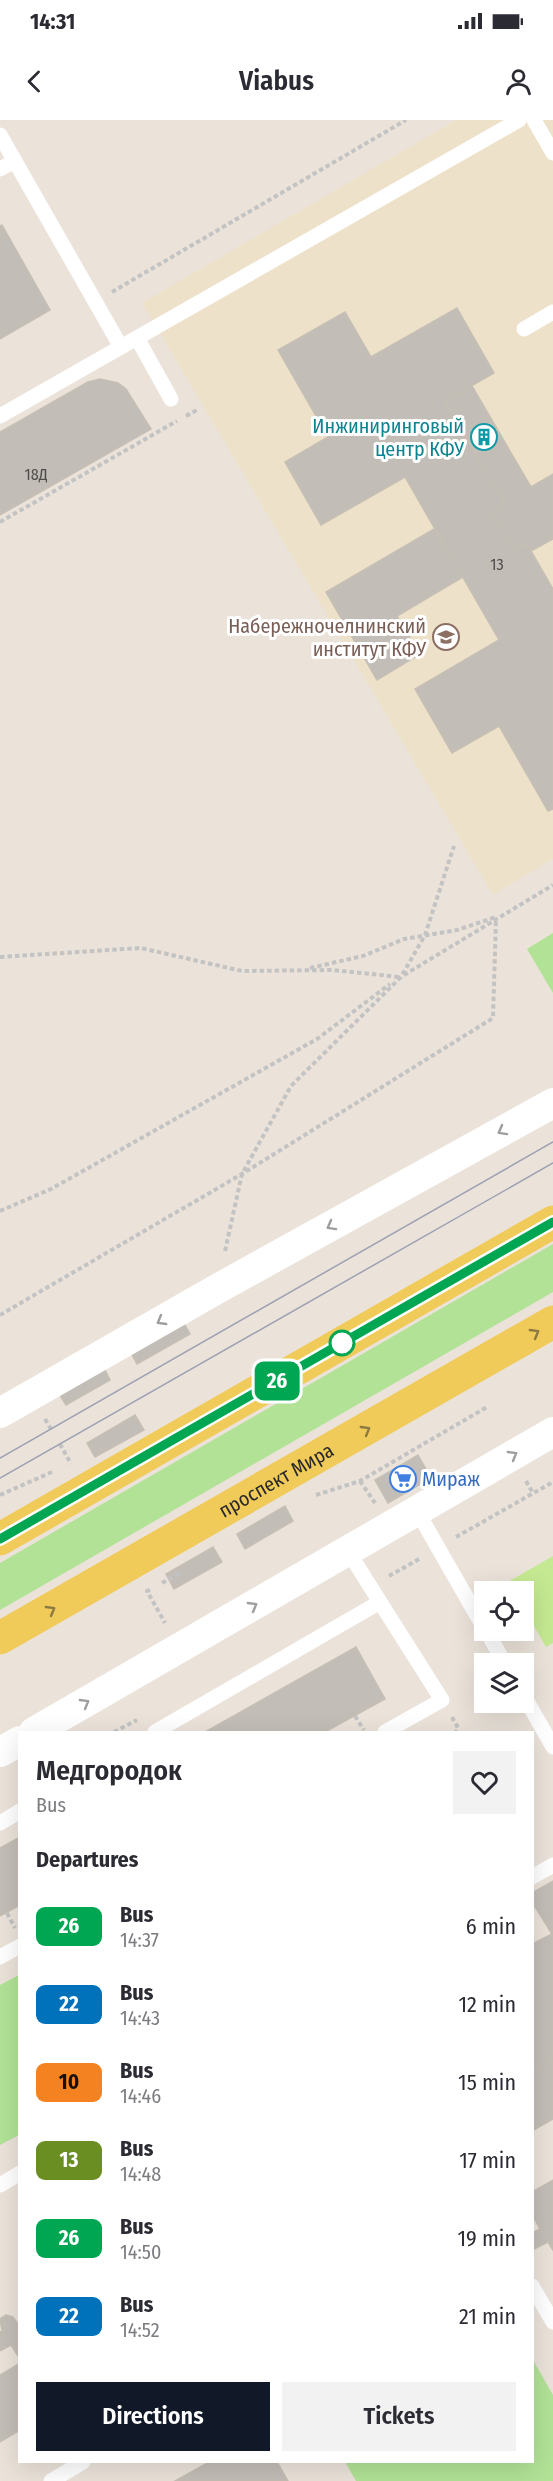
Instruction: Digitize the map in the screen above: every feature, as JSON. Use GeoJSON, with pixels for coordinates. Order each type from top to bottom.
{"type":"FeatureCollection","features":[{"type":"Feature","properties":{"kind":"main road"},"geometry":{"type":"LineString","coordinates":[[0,1539],[553,1222]]}},
{"type":"Feature","properties":{"kind":"main road","name":"проспект Мира"},"geometry":{"type":"LineString","coordinates":[[0,1638],[553,1322]]}},
{"type":"Feature","properties":{"kind":"street"},"geometry":{"type":"LineString","coordinates":[[0,1413],[217,1289],[553,1103]]}},
{"type":"Feature","properties":{"kind":"street"},"geometry":{"type":"LineString","coordinates":[[36,1731],[553,1432]]}},
{"type":"Feature","properties":{"kind":"street"},"geometry":{"type":"LineString","coordinates":[[0,1752],[18,1742]]}},
{"type":"Feature","properties":{"kind":"lane"},"geometry":{"type":"LineString","coordinates":[[0,416],[519,120]]}},
{"type":"Feature","properties":{"kind":"lane"},"geometry":{"type":"LineString","coordinates":[[534,120],[553,153]]}},
{"type":"Feature","properties":{"kind":"lane"},"geometry":{"type":"LineString","coordinates":[[0,135],[121,346]]}},
{"type":"Feature","properties":{"kind":"lane"},"geometry":{"type":"LineString","coordinates":[[0,169],[15,161]]}},
{"type":"Feature","properties":{"kind":"lane"},"geometry":{"type":"LineString","coordinates":[[524,329],[553,312]]}},
{"type":"Feature","properties":{"kind":"lane"},"geometry":{"type":"LineString","coordinates":[[136,338],[171,399]]}},
{"type":"Feature","properties":{"kind":"lane"},"geometry":{"type":"LineString","coordinates":[[417,1512],[474,1610]]}},
{"type":"Feature","properties":{"kind":"lane"},"geometry":{"type":"LineString","coordinates":[[348,1551],[442,1700],[387,1731]]}},
{"type":"Feature","properties":{"kind":"lane"},"geometry":{"type":"LineString","coordinates":[[157,1731],[380,1602]]}},
{"type":"Feature","properties":{"kind":"lane"},"geometry":{"type":"LineString","coordinates":[[534,1713],[553,1747]]}},
{"type":"Feature","properties":{"kind":"lane"},"geometry":{"type":"LineString","coordinates":[[0,1823],[18,1812]]}},
{"type":"Feature","properties":{"kind":"lane"},"geometry":{"type":"LineString","coordinates":[[534,1876],[553,1864]]}},
{"type":"Feature","properties":{"kind":"lane"},"geometry":{"type":"LineString","coordinates":[[0,1957],[18,1947]]}},
{"type":"Feature","properties":{"kind":"lane"},"geometry":{"type":"LineString","coordinates":[[0,2185],[18,2175]]}},
{"type":"Feature","properties":{"kind":"lane"},"geometry":{"type":"LineString","coordinates":[[534,2289],[553,2322]]}},
{"type":"Feature","properties":{"kind":"lane"},"geometry":{"type":"LineString","coordinates":[[51,2481],[81,2463]]}},
{"type":"Feature","properties":{"kind":"path"},"geometry":{"type":"LineString","coordinates":[[96,302],[406,120]]}},
{"type":"Feature","properties":{"kind":"path"},"geometry":{"type":"LineString","coordinates":[[0,522],[199,409]]}},
{"type":"Feature","properties":{"kind":"path"},"geometry":{"type":"LineString","coordinates":[[217,1289],[242,1174],[291,1086],[401,977],[424,935],[454,846]]}},
{"type":"Feature","properties":{"kind":"path"},"geometry":{"type":"LineString","coordinates":[[0,1211],[51,1189],[317,1039],[401,977],[553,885]]}},
{"type":"Feature","properties":{"kind":"path"},"geometry":{"type":"LineString","coordinates":[[300,970],[363,956],[404,939],[457,930],[496,918]]}},
{"type":"Feature","properties":{"kind":"path"},"geometry":{"type":"LineString","coordinates":[[0,1315],[242,1174],[493,1018],[496,918]]}},
{"type":"Feature","properties":{"kind":"path"},"geometry":{"type":"LineString","coordinates":[[0,957],[141,948],[242,970],[332,970],[401,977]]}},
{"type":"Feature","properties":{"kind":"path"},"geometry":{"type":"LineString","coordinates":[[308,1499],[360,1481],[487,1407]]}},
{"type":"Feature","properties":{"kind":"path"},"geometry":{"type":"LineString","coordinates":[[0,1495],[71,1464],[60,1444]]}},
{"type":"Feature","properties":{"kind":"path"},"geometry":{"type":"LineString","coordinates":[[355,1716],[364,1731]]}},
{"type":"Feature","properties":{"kind":"shaded area","name":"Набережночелнинский институт КФУ"},"geometry":{"type":"Polygon","coordinates":[[[456,120],[553,120],[553,859],[493,895],[142,303],[456,120]]]}},
{"type":"Feature","properties":{"kind":"green space"},"geometry":{"type":"Polygon","coordinates":[[[553,933],[553,993],[527,949],[553,933]]]}},
{"type":"Feature","properties":{"kind":"green space"},"geometry":{"type":"Polygon","coordinates":[[[553,1244],[553,1292],[0,1610],[0,1563],[553,1244]]]}},
{"type":"Feature","properties":{"kind":"green space"},"geometry":{"type":"Polygon","coordinates":[[[553,1556],[553,1643],[546,1647],[534,1626],[534,1581],[510,1581],[553,1556]]]}},
{"type":"Feature","properties":{"kind":"green space"},"geometry":{"type":"Polygon","coordinates":[[[18,1976],[18,2136],[0,2145],[0,1985],[18,1976]]]}},
{"type":"Feature","properties":{"kind":"green space"},"geometry":{"type":"Polygon","coordinates":[[[534,2362],[553,2395],[553,2481],[356,2481],[346,2463],[534,2463],[534,2362]]]}},
{"type":"Feature","properties":{"kind":"building"},"geometry":{"type":"Polygon","coordinates":[[[2,225],[50,310],[0,339],[0,226],[2,225]]]}},
{"type":"Feature","properties":{"kind":"building"},"geometry":{"type":"Polygon","coordinates":[[[457,308],[494,373],[445,401],[505,504],[492,511],[515,550],[527,544],[553,589],[553,809],[548,811],[499,726],[452,753],[415,689],[499,640],[405,477],[321,525],[285,462],[328,437],[278,350],[345,312],[371,357],[457,308]]]}},
{"type":"Feature","properties":{"kind":"building"},"geometry":{"type":"Polygon","coordinates":[[[100,379],[118,383],[126,389],[151,429],[0,515],[0,432],[88,382],[100,379]]]}},
{"type":"Feature","properties":{"kind":"building","name":"Инжиниринговый центр КФУ"},"geometry":{"type":"Polygon","coordinates":[[[472,386],[531,487],[553,474],[553,539],[531,551],[527,544],[515,550],[492,511],[505,504],[445,401],[472,386]]]}},
{"type":"Feature","properties":{"kind":"building"},"geometry":{"type":"Polygon","coordinates":[[[434,529],[463,577],[397,616],[420,654],[377,680],[326,592],[434,529]]]}},
{"type":"Feature","properties":{"kind":"building"},"geometry":{"type":"Polygon","coordinates":[[[182,1320],[190,1334],[137,1364],[129,1349],[182,1320]]]}},
{"type":"Feature","properties":{"kind":"building"},"geometry":{"type":"Polygon","coordinates":[[[103,1366],[110,1380],[66,1405],[58,1392],[103,1366]]]}},
{"type":"Feature","properties":{"kind":"building"},"geometry":{"type":"Polygon","coordinates":[[[135,1415],[144,1430],[95,1457],[87,1443],[135,1415]]]}},
{"type":"Feature","properties":{"kind":"building","name":"Мираж"},"geometry":{"type":"Polygon","coordinates":[[[418,1455],[431,1478],[388,1503],[375,1480],[418,1455]]]}},
{"type":"Feature","properties":{"kind":"building"},"geometry":{"type":"Polygon","coordinates":[[[285,1506],[293,1521],[245,1549],[237,1534],[285,1506]]]}},
{"type":"Feature","properties":{"kind":"building"},"geometry":{"type":"Polygon","coordinates":[[[213,1547],[222,1562],[174,1589],[166,1574],[213,1547]]]}},
{"type":"Feature","properties":{"kind":"building"},"geometry":{"type":"Polygon","coordinates":[[[356,1647],[385,1699],[327,1731],[207,1731],[356,1647]]]}},
{"type":"Feature","properties":{"kind":"building"},"geometry":{"type":"Polygon","coordinates":[[[18,1838],[18,1906],[0,1916],[0,1848],[18,1838]]]}},
{"type":"Feature","properties":{"kind":"building"},"geometry":{"type":"Polygon","coordinates":[[[553,1881],[553,2056],[534,2067],[534,1943],[552,1934],[534,1905],[534,1892],[553,1881]]]}},
{"type":"Feature","properties":{"kind":"building"},"geometry":{"type":"Polygon","coordinates":[[[553,2056],[553,2119],[534,2130],[534,2067],[553,2056]]]}},
{"type":"Feature","properties":{"kind":"building"},"geometry":{"type":"Polygon","coordinates":[[[553,2180],[553,2250],[548,2242],[534,2249],[534,2232],[540,2229],[534,2218],[534,2191],[553,2180]]]}},
{"type":"Feature","properties":{"kind":"building"},"geometry":{"type":"Polygon","coordinates":[[[6,2315],[13,2317],[18,2324],[18,2356],[11,2345],[0,2351],[0,2332],[2,2331],[0,2319],[6,2315]]]}},
{"type":"Feature","properties":{"kind":"building"},"geometry":{"type":"Polygon","coordinates":[[[18,2364],[18,2431],[0,2442],[0,2375],[18,2364]]]}},
{"type":"Feature","properties":{"kind":"building"},"geometry":{"type":"Polygon","coordinates":[[[207,2463],[278,2463],[288,2481],[175,2481],[207,2463]]]}},
{"type":"Feature","properties":{"kind":"tram line"},"geometry":{"type":"LineString","coordinates":[[0,1458],[553,1142]]}},
{"type":"Feature","properties":{"kind":"tram line"},"geometry":{"type":"LineString","coordinates":[[0,1478],[553,1163]]}},
{"type":"Feature","properties":{"kind":"bus line","name":"26"},"geometry":{"type":"LineString","coordinates":[[0,1539],[553,1222]]}},
{"type":"Feature","properties":{"kind":"place","name":"Инжиниринговый центр КФУ"},"geometry":{"type":"Point","coordinates":[484,437]}},
{"type":"Feature","properties":{"kind":"place","name":"Набережночелнинский институт КФУ"},"geometry":{"type":"Point","coordinates":[446,637]}},
{"type":"Feature","properties":{"kind":"place","name":"Мираж"},"geometry":{"type":"Point","coordinates":[403,1479]}}]}
